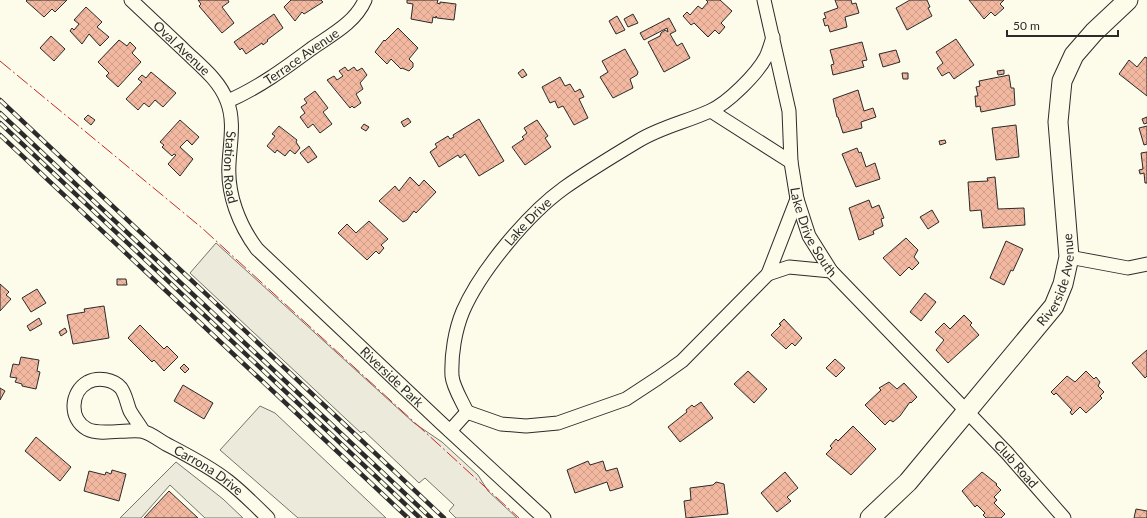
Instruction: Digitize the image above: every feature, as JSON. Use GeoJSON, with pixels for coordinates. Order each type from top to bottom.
{"type":"FeatureCollection","features":[{"type":"Feature","properties":{"kind":"street","name":"Oval Avenue"},"geometry":{"type":"LineString","coordinates":[[131,0],[206,70],[221,89],[228,101]]}},
{"type":"Feature","properties":{"kind":"street","name":"Terrace Avenue"},"geometry":{"type":"LineString","coordinates":[[228,101],[268,80],[337,31],[355,16],[365,0]]}},
{"type":"Feature","properties":{"kind":"street","name":"Lake Drive South"},"geometry":{"type":"LineString","coordinates":[[764,0],[789,111],[791,162],[797,199],[808,236],[831,271],[967,412]]}},
{"type":"Feature","properties":{"kind":"street","name":"Riverside Avenue"},"geometry":{"type":"LineString","coordinates":[[870,518],[908,482],[1054,306],[1064,284],[1069,257],[1058,122],[1062,81],[1074,55],[1094,32],[1128,0]]}},
{"type":"Feature","properties":{"kind":"street","name":"Lake Drive"},"geometry":{"type":"LineString","coordinates":[[467,412],[452,377],[453,346],[463,311],[477,286],[508,242],[540,208],[563,188],[639,140],[674,124],[711,111],[733,95],[750,78],[766,57],[773,37]]}},
{"type":"Feature","properties":{"kind":"street","name":"Station Road"},"geometry":{"type":"LineString","coordinates":[[228,101],[232,120],[230,185],[236,209],[245,231]]}},
{"type":"Feature","properties":{"kind":"street"},"geometry":{"type":"LineString","coordinates":[[711,111],[791,162]]}},
{"type":"Feature","properties":{"kind":"street"},"geometry":{"type":"LineString","coordinates":[[450,431],[467,412],[501,424],[526,426],[558,423],[626,399],[682,361],[768,274],[797,199]]}},
{"type":"Feature","properties":{"kind":"street","name":"Riverside Park"},"geometry":{"type":"LineString","coordinates":[[245,231],[266,258],[544,518]]}},
{"type":"Feature","properties":{"kind":"street"},"geometry":{"type":"LineString","coordinates":[[1069,257],[1128,268],[1147,264]]}},
{"type":"Feature","properties":{"kind":"street"},"geometry":{"type":"LineString","coordinates":[[768,274],[789,266],[831,271]]}},
{"type":"Feature","properties":{"kind":"street","name":"Carrona Drive"},"geometry":{"type":"LineString","coordinates":[[143,431],[130,409],[121,389],[113,382],[103,379],[92,380],[83,385],[76,393],[73,403],[74,413],[79,422],[87,429],[97,432],[118,430],[143,431],[227,480],[268,518]]}},
{"type":"Feature","properties":{"kind":"street","name":"Club Road"},"geometry":{"type":"LineString","coordinates":[[967,412],[1064,518]]}},
{"type":"Feature","properties":{"kind":"shaded area"},"geometry":{"type":"Polygon","coordinates":[[[216,243],[414,423],[442,442],[478,475],[488,491],[517,518],[456,518],[449,511],[454,505],[425,478],[419,483],[364,431],[361,433],[190,273],[216,243]]]}},
{"type":"Feature","properties":{"kind":"shaded area"},"geometry":{"type":"Polygon","coordinates":[[[260,406],[275,413],[386,518],[298,518],[220,450],[260,406]]]}},
{"type":"Feature","properties":{"kind":"shaded area"},"geometry":{"type":"Polygon","coordinates":[[[176,462],[223,499],[243,518],[205,518],[170,485],[141,518],[120,518],[176,462]]]}},
{"type":"Feature","properties":{"kind":"building"},"geometry":{"type":"Polygon","coordinates":[[[67,0],[55,12],[52,9],[44,17],[26,1],[67,0]]]}},
{"type":"Feature","properties":{"kind":"building"},"geometry":{"type":"Polygon","coordinates":[[[198,0],[228,0],[229,2],[222,7],[234,23],[222,33],[199,6],[201,4],[198,0]]]}},
{"type":"Feature","properties":{"kind":"building"},"geometry":{"type":"Polygon","coordinates":[[[291,0],[321,0],[323,2],[304,14],[302,12],[295,21],[284,7],[291,0]]]}},
{"type":"Feature","properties":{"kind":"building"},"geometry":{"type":"Polygon","coordinates":[[[407,0],[438,0],[437,3],[440,4],[440,2],[456,4],[454,20],[437,18],[436,16],[436,18],[433,17],[432,23],[411,19],[413,4],[407,3],[407,0]]]}},
{"type":"Feature","properties":{"kind":"building"},"geometry":{"type":"Polygon","coordinates":[[[706,0],[720,0],[732,11],[721,23],[725,27],[719,34],[715,30],[708,37],[694,23],[691,25],[683,16],[687,12],[690,15],[698,6],[702,9],[708,2],[706,0]]]}},
{"type":"Feature","properties":{"kind":"building"},"geometry":{"type":"Polygon","coordinates":[[[835,0],[851,0],[852,4],[856,3],[859,13],[845,17],[847,27],[830,32],[828,25],[825,26],[823,19],[826,18],[824,13],[838,8],[835,0]]]}},
{"type":"Feature","properties":{"kind":"building"},"geometry":{"type":"Polygon","coordinates":[[[910,0],[927,0],[930,7],[928,8],[932,16],[907,30],[896,8],[910,0]]]}},
{"type":"Feature","properties":{"kind":"building"},"geometry":{"type":"Polygon","coordinates":[[[969,0],[1004,0],[1000,4],[1004,8],[995,16],[991,12],[984,19],[969,0]]]}},
{"type":"Feature","properties":{"kind":"building"},"geometry":{"type":"Polygon","coordinates":[[[86,7],[102,22],[97,27],[109,37],[100,46],[89,34],[82,44],[70,31],[72,28],[74,30],[79,24],[74,20],[86,7]]]}},
{"type":"Feature","properties":{"kind":"building"},"geometry":{"type":"Polygon","coordinates":[[[274,14],[283,28],[267,40],[268,41],[263,45],[262,43],[246,54],[242,48],[240,50],[234,42],[274,14]]]}},
{"type":"Feature","properties":{"kind":"building"},"geometry":{"type":"Polygon","coordinates":[[[633,14],[638,23],[628,27],[624,19],[633,14]]]}},
{"type":"Feature","properties":{"kind":"building"},"geometry":{"type":"Polygon","coordinates":[[[617,16],[625,30],[616,34],[609,21],[617,16]]]}},
{"type":"Feature","properties":{"kind":"building"},"geometry":{"type":"Polygon","coordinates":[[[669,18],[676,31],[670,34],[677,46],[682,43],[690,58],[664,72],[648,42],[660,36],[665,30],[668,32],[667,28],[644,40],[640,33],[669,18]]]}},
{"type":"Feature","properties":{"kind":"building"},"geometry":{"type":"Polygon","coordinates":[[[398,28],[418,48],[409,59],[413,63],[413,67],[409,71],[402,68],[401,69],[391,59],[387,64],[375,52],[384,40],[385,41],[398,28]]]}},
{"type":"Feature","properties":{"kind":"building"},"geometry":{"type":"Polygon","coordinates":[[[51,36],[65,49],[54,61],[40,48],[51,36]]]}},
{"type":"Feature","properties":{"kind":"building"},"geometry":{"type":"Polygon","coordinates":[[[956,39],[974,65],[954,79],[949,72],[942,76],[937,68],[943,63],[936,52],[956,39]]]}},
{"type":"Feature","properties":{"kind":"building"},"geometry":{"type":"Polygon","coordinates":[[[119,40],[127,46],[130,42],[136,48],[132,53],[141,62],[118,87],[106,76],[109,73],[98,62],[119,40]]]}},
{"type":"Feature","properties":{"kind":"building"},"geometry":{"type":"Polygon","coordinates":[[[862,42],[867,60],[862,61],[864,67],[833,75],[831,65],[834,64],[830,50],[862,42]]]}},
{"type":"Feature","properties":{"kind":"building"},"geometry":{"type":"Polygon","coordinates":[[[625,49],[638,72],[637,75],[630,79],[633,88],[613,98],[600,77],[608,72],[602,61],[625,49]]]}},
{"type":"Feature","properties":{"kind":"building"},"geometry":{"type":"Polygon","coordinates":[[[896,50],[900,62],[883,67],[879,54],[896,50]]]}},
{"type":"Feature","properties":{"kind":"building"},"geometry":{"type":"Polygon","coordinates":[[[1145,57],[1147,58],[1147,96],[1119,74],[1129,60],[1137,67],[1145,57]]]}},
{"type":"Feature","properties":{"kind":"building"},"geometry":{"type":"Polygon","coordinates":[[[345,67],[348,71],[354,67],[357,71],[362,68],[367,75],[360,83],[363,89],[356,94],[361,103],[354,108],[352,106],[350,108],[327,80],[334,76],[337,80],[343,76],[339,71],[345,67]]]}},
{"type":"Feature","properties":{"kind":"building"},"geometry":{"type":"Polygon","coordinates":[[[523,69],[527,75],[522,78],[518,73],[523,69]]]}},
{"type":"Feature","properties":{"kind":"building"},"geometry":{"type":"Polygon","coordinates":[[[1004,70],[1004,74],[998,75],[997,71],[1004,70]]]}},
{"type":"Feature","properties":{"kind":"building"},"geometry":{"type":"Polygon","coordinates":[[[151,72],[176,93],[163,107],[155,100],[149,107],[144,103],[138,110],[126,99],[142,82],[138,79],[142,75],[146,78],[151,72]]]}},
{"type":"Feature","properties":{"kind":"building"},"geometry":{"type":"Polygon","coordinates":[[[902,73],[908,73],[908,79],[903,79],[902,73]]]}},
{"type":"Feature","properties":{"kind":"building"},"geometry":{"type":"Polygon","coordinates":[[[1009,75],[1011,88],[1014,88],[1015,105],[981,112],[980,106],[976,107],[975,96],[978,96],[976,87],[980,86],[979,81],[1009,75]]]}},
{"type":"Feature","properties":{"kind":"building"},"geometry":{"type":"Polygon","coordinates":[[[560,77],[565,86],[570,84],[575,92],[580,89],[584,97],[579,99],[588,118],[574,125],[563,106],[558,108],[555,101],[550,103],[542,87],[560,77]]]}},
{"type":"Feature","properties":{"kind":"building"},"geometry":{"type":"Polygon","coordinates":[[[858,90],[864,111],[873,108],[876,117],[861,122],[862,128],[843,133],[837,117],[833,99],[858,90]]]}},
{"type":"Feature","properties":{"kind":"building"},"geometry":{"type":"Polygon","coordinates":[[[315,91],[328,108],[323,112],[332,124],[320,133],[313,124],[308,128],[300,117],[305,113],[301,107],[307,103],[304,99],[315,91]]]}},
{"type":"Feature","properties":{"kind":"building"},"geometry":{"type":"Polygon","coordinates":[[[88,115],[95,120],[91,125],[84,119],[88,115]]]}},
{"type":"Feature","properties":{"kind":"building"},"geometry":{"type":"Polygon","coordinates":[[[1147,117],[1147,123],[1144,124],[1142,119],[1147,117]]]}},
{"type":"Feature","properties":{"kind":"building"},"geometry":{"type":"Polygon","coordinates":[[[408,118],[411,122],[404,127],[401,122],[408,118]]]}},
{"type":"Feature","properties":{"kind":"building"},"geometry":{"type":"Polygon","coordinates":[[[479,119],[504,161],[479,176],[465,154],[460,158],[458,155],[439,167],[430,152],[437,147],[435,144],[448,136],[450,139],[454,137],[453,135],[479,119]]]}},
{"type":"Feature","properties":{"kind":"building"},"geometry":{"type":"Polygon","coordinates":[[[180,120],[199,137],[192,145],[187,140],[180,147],[193,159],[180,176],[168,164],[176,155],[174,154],[172,156],[162,147],[164,145],[160,142],[180,120]]]}},
{"type":"Feature","properties":{"kind":"building"},"geometry":{"type":"Polygon","coordinates":[[[537,120],[548,136],[545,138],[551,147],[525,165],[512,147],[524,139],[522,137],[527,133],[524,128],[537,120]]]}},
{"type":"Feature","properties":{"kind":"building"},"geometry":{"type":"Polygon","coordinates":[[[364,124],[369,127],[366,131],[361,128],[364,124]]]}},
{"type":"Feature","properties":{"kind":"building"},"geometry":{"type":"Polygon","coordinates":[[[1016,125],[1019,157],[996,160],[992,128],[1016,125]]]}},
{"type":"Feature","properties":{"kind":"building"},"geometry":{"type":"Polygon","coordinates":[[[279,126],[297,140],[296,142],[300,148],[295,154],[290,150],[285,156],[277,150],[275,153],[267,146],[275,136],[272,134],[279,126]]]}},
{"type":"Feature","properties":{"kind":"building"},"geometry":{"type":"Polygon","coordinates":[[[1147,126],[1147,144],[1144,145],[1139,128],[1147,126]]]}},
{"type":"Feature","properties":{"kind":"building"},"geometry":{"type":"Polygon","coordinates":[[[945,140],[946,143],[940,145],[939,141],[945,140]]]}},
{"type":"Feature","properties":{"kind":"building"},"geometry":{"type":"Polygon","coordinates":[[[309,146],[317,157],[308,163],[300,153],[309,146]]]}},
{"type":"Feature","properties":{"kind":"building"},"geometry":{"type":"Polygon","coordinates":[[[857,148],[859,153],[861,152],[866,167],[875,163],[880,179],[856,187],[842,154],[857,148]]]}},
{"type":"Feature","properties":{"kind":"building"},"geometry":{"type":"Polygon","coordinates":[[[1147,152],[1147,183],[1145,183],[1144,173],[1140,174],[1139,170],[1143,169],[1141,153],[1147,152]]]}},
{"type":"Feature","properties":{"kind":"building"},"geometry":{"type":"Polygon","coordinates":[[[410,177],[419,186],[424,180],[436,192],[416,213],[414,211],[407,220],[403,222],[379,201],[395,186],[399,191],[410,177]]]}},
{"type":"Feature","properties":{"kind":"building"},"geometry":{"type":"Polygon","coordinates":[[[995,177],[998,209],[1024,208],[1025,225],[983,228],[981,210],[970,211],[968,182],[988,181],[987,178],[995,177]]]}},
{"type":"Feature","properties":{"kind":"building"},"geometry":{"type":"Polygon","coordinates":[[[869,200],[872,208],[879,205],[884,218],[881,219],[883,226],[873,231],[874,234],[859,240],[849,208],[869,200]]]}},
{"type":"Feature","properties":{"kind":"building"},"geometry":{"type":"Polygon","coordinates":[[[932,210],[939,222],[928,229],[920,217],[932,210]]]}},
{"type":"Feature","properties":{"kind":"building"},"geometry":{"type":"Polygon","coordinates":[[[369,221],[388,239],[381,245],[384,248],[379,254],[376,251],[367,260],[338,233],[347,224],[356,233],[369,221]]]}},
{"type":"Feature","properties":{"kind":"building"},"geometry":{"type":"Polygon","coordinates":[[[906,238],[918,250],[914,257],[919,263],[912,270],[909,267],[900,276],[883,258],[906,238]]]}},
{"type":"Feature","properties":{"kind":"building"},"geometry":{"type":"Polygon","coordinates":[[[1006,241],[1023,249],[1013,271],[1011,270],[1004,285],[990,278],[1006,241]]]}},
{"type":"Feature","properties":{"kind":"building"},"geometry":{"type":"Polygon","coordinates":[[[117,279],[126,279],[127,285],[117,285],[117,279]]]}},
{"type":"Feature","properties":{"kind":"building"},"geometry":{"type":"Polygon","coordinates":[[[0,284],[9,292],[6,295],[11,299],[0,311],[0,284]]]}},
{"type":"Feature","properties":{"kind":"building"},"geometry":{"type":"Polygon","coordinates":[[[37,289],[46,303],[31,312],[22,298],[37,289]]]}},
{"type":"Feature","properties":{"kind":"building"},"geometry":{"type":"Polygon","coordinates":[[[925,293],[936,302],[921,321],[910,312],[925,293]]]}},
{"type":"Feature","properties":{"kind":"building"},"geometry":{"type":"Polygon","coordinates":[[[104,306],[109,338],[73,344],[67,315],[85,312],[84,309],[104,306]]]}},
{"type":"Feature","properties":{"kind":"building"},"geometry":{"type":"Polygon","coordinates":[[[964,315],[972,323],[970,325],[979,335],[948,363],[936,350],[944,340],[935,332],[944,323],[950,329],[964,315]]]}},
{"type":"Feature","properties":{"kind":"building"},"geometry":{"type":"Polygon","coordinates":[[[39,318],[42,324],[30,331],[27,326],[39,318]]]}},
{"type":"Feature","properties":{"kind":"building"},"geometry":{"type":"Polygon","coordinates":[[[784,319],[802,338],[795,346],[792,343],[786,349],[771,335],[781,325],[779,324],[784,319]]]}},
{"type":"Feature","properties":{"kind":"building"},"geometry":{"type":"Polygon","coordinates":[[[140,325],[164,349],[167,346],[178,357],[164,371],[154,360],[152,362],[128,338],[140,325]]]}},
{"type":"Feature","properties":{"kind":"building"},"geometry":{"type":"Polygon","coordinates":[[[65,328],[67,332],[61,336],[59,332],[65,328]]]}},
{"type":"Feature","properties":{"kind":"building"},"geometry":{"type":"Polygon","coordinates":[[[1147,350],[1147,376],[1145,378],[1132,363],[1147,350]]]}},
{"type":"Feature","properties":{"kind":"building"},"geometry":{"type":"Polygon","coordinates":[[[21,357],[39,360],[37,371],[40,372],[36,389],[22,386],[22,384],[15,382],[17,378],[10,377],[13,364],[19,365],[21,357]]]}},
{"type":"Feature","properties":{"kind":"building"},"geometry":{"type":"Polygon","coordinates":[[[835,359],[845,368],[836,377],[826,368],[835,359]]]}},
{"type":"Feature","properties":{"kind":"building"},"geometry":{"type":"Polygon","coordinates":[[[184,364],[189,369],[185,373],[180,368],[184,364]]]}},
{"type":"Feature","properties":{"kind":"building"},"geometry":{"type":"Polygon","coordinates":[[[748,371],[767,389],[754,403],[734,384],[748,371]]]}},
{"type":"Feature","properties":{"kind":"building"},"geometry":{"type":"Polygon","coordinates":[[[1086,371],[1094,379],[1096,377],[1100,382],[1098,386],[1104,392],[1100,396],[1102,398],[1086,413],[1080,407],[1072,415],[1070,412],[1072,410],[1056,393],[1054,395],[1051,392],[1067,376],[1075,382],[1086,371]]]}},
{"type":"Feature","properties":{"kind":"building"},"geometry":{"type":"Polygon","coordinates":[[[889,382],[897,389],[904,383],[917,397],[911,403],[910,402],[900,416],[893,422],[890,420],[885,425],[865,405],[881,390],[879,388],[889,382]]]}},
{"type":"Feature","properties":{"kind":"building"},"geometry":{"type":"Polygon","coordinates":[[[183,385],[213,403],[204,419],[174,401],[183,385]]]}},
{"type":"Feature","properties":{"kind":"building"},"geometry":{"type":"Polygon","coordinates":[[[0,388],[5,391],[0,400],[0,388]]]}},
{"type":"Feature","properties":{"kind":"building"},"geometry":{"type":"Polygon","coordinates":[[[701,402],[713,418],[680,442],[668,427],[687,412],[686,410],[692,405],[694,407],[701,402]]]}},
{"type":"Feature","properties":{"kind":"building"},"geometry":{"type":"Polygon","coordinates":[[[853,426],[876,449],[851,475],[826,454],[832,448],[830,446],[836,439],[838,441],[853,426]]]}},
{"type":"Feature","properties":{"kind":"building"},"geometry":{"type":"Polygon","coordinates":[[[36,437],[71,467],[60,481],[25,451],[36,437]]]}},
{"type":"Feature","properties":{"kind":"building"},"geometry":{"type":"Polygon","coordinates":[[[588,461],[590,465],[603,461],[606,471],[617,468],[623,487],[610,491],[607,482],[575,493],[567,470],[588,461]]]}},
{"type":"Feature","properties":{"kind":"building"},"geometry":{"type":"Polygon","coordinates":[[[112,470],[126,474],[119,501],[84,491],[89,471],[105,475],[106,472],[111,474],[112,470]]]}},
{"type":"Feature","properties":{"kind":"building"},"geometry":{"type":"Polygon","coordinates":[[[785,472],[798,488],[787,497],[791,501],[777,512],[761,493],[785,472]]]}},
{"type":"Feature","properties":{"kind":"building"},"geometry":{"type":"Polygon","coordinates":[[[982,472],[997,484],[996,485],[1001,490],[994,497],[997,500],[994,503],[1005,514],[1001,518],[986,518],[983,515],[985,513],[977,505],[975,507],[962,491],[982,472]]]}},
{"type":"Feature","properties":{"kind":"building"},"geometry":{"type":"Polygon","coordinates":[[[716,482],[724,484],[728,514],[686,518],[684,501],[691,500],[690,488],[713,485],[716,482]]]}},
{"type":"Feature","properties":{"kind":"building"},"geometry":{"type":"Polygon","coordinates":[[[169,491],[198,518],[144,518],[169,491]]]}},
{"type":"Feature","properties":{"kind":"building"},"geometry":{"type":"Polygon","coordinates":[[[1136,509],[1147,511],[1147,518],[1134,518],[1136,509]]]}},
{"type":"Feature","properties":{"kind":"railway"},"geometry":{"type":"LineString","coordinates":[[0,100],[444,518]]}},
{"type":"Feature","properties":{"kind":"railway"},"geometry":{"type":"LineString","coordinates":[[0,113],[431,518]]}},
{"type":"Feature","properties":{"kind":"railway"},"geometry":{"type":"LineString","coordinates":[[0,123],[420,518]]}},
{"type":"Feature","properties":{"kind":"railway"},"geometry":{"type":"LineString","coordinates":[[0,135],[408,518]]}},
{"type":"Feature","properties":{"kind":"power"},"geometry":{"type":"LineString","coordinates":[[0,61],[202,228],[519,518]]}}]}
